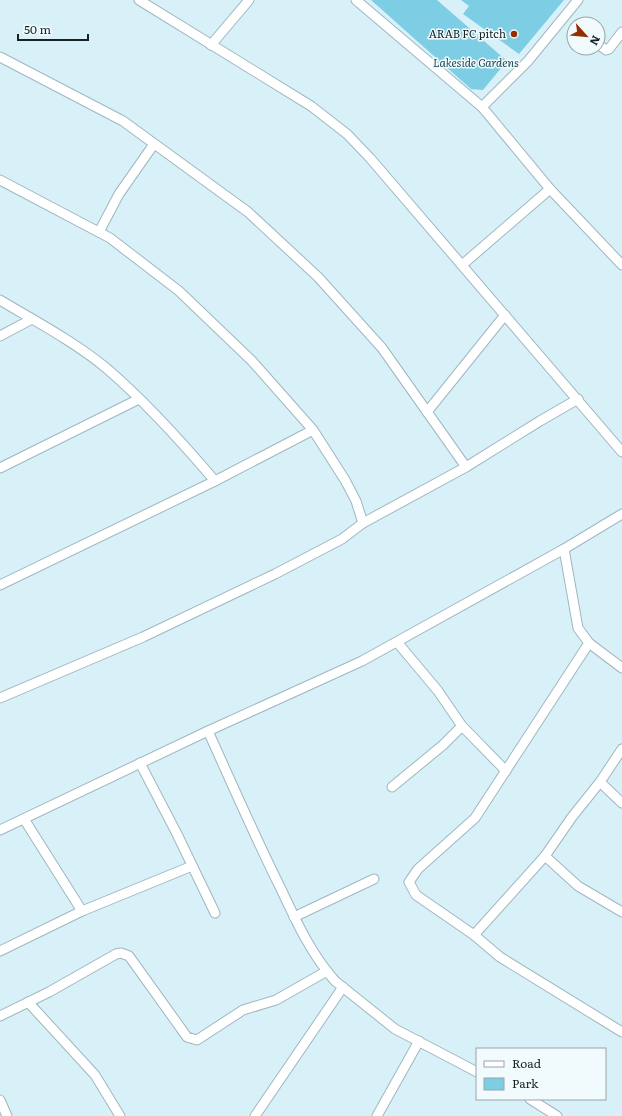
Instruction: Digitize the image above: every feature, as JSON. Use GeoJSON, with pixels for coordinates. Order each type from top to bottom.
{"type":"FeatureCollection","features":[{"type":"Feature","properties":{"kind":"street"},"geometry":{"type":"LineString","coordinates":[[139,0],[311,106],[348,134],[578,399],[622,452]]}},
{"type":"Feature","properties":{"kind":"street"},"geometry":{"type":"LineString","coordinates":[[211,45],[249,0]]}},
{"type":"Feature","properties":{"kind":"street"},"geometry":{"type":"LineString","coordinates":[[356,0],[482,107],[550,189],[622,265]]}},
{"type":"Feature","properties":{"kind":"street"},"geometry":{"type":"LineString","coordinates":[[482,107],[528,61],[578,0]]}},
{"type":"Feature","properties":{"kind":"street"},"geometry":{"type":"LineString","coordinates":[[606,50],[609,49],[622,32]]}},
{"type":"Feature","properties":{"kind":"street"},"geometry":{"type":"LineString","coordinates":[[0,56],[123,121],[248,212],[318,277],[382,348],[466,467]]}},
{"type":"Feature","properties":{"kind":"street"},"geometry":{"type":"LineString","coordinates":[[99,232],[119,194],[154,144]]}},
{"type":"Feature","properties":{"kind":"street"},"geometry":{"type":"LineString","coordinates":[[0,180],[110,238],[179,292],[252,361],[313,430],[346,480],[356,501],[363,523]]}},
{"type":"Feature","properties":{"kind":"street"},"geometry":{"type":"LineString","coordinates":[[462,265],[550,189]]}},
{"type":"Feature","properties":{"kind":"street"},"geometry":{"type":"LineString","coordinates":[[0,300],[105,367],[181,440],[215,481]]}},
{"type":"Feature","properties":{"kind":"street"},"geometry":{"type":"LineString","coordinates":[[427,412],[505,315]]}},
{"type":"Feature","properties":{"kind":"street"},"geometry":{"type":"LineString","coordinates":[[0,336],[32,319]]}},
{"type":"Feature","properties":{"kind":"street"},"geometry":{"type":"LineString","coordinates":[[0,698],[143,637],[275,574],[342,539],[363,523],[466,467],[540,420],[578,399]]}},
{"type":"Feature","properties":{"kind":"street"},"geometry":{"type":"LineString","coordinates":[[0,468],[139,400]]}},
{"type":"Feature","properties":{"kind":"street"},"geometry":{"type":"LineString","coordinates":[[0,585],[215,481],[313,430]]}},
{"type":"Feature","properties":{"kind":"street"},"geometry":{"type":"LineString","coordinates":[[0,830],[208,731],[362,661],[564,549],[622,514]]}},
{"type":"Feature","properties":{"kind":"street"},"geometry":{"type":"LineString","coordinates":[[564,549],[578,628],[589,643],[622,668]]}},
{"type":"Feature","properties":{"kind":"street"},"geometry":{"type":"LineString","coordinates":[[397,642],[438,691],[462,726],[506,771]]}},
{"type":"Feature","properties":{"kind":"street"},"geometry":{"type":"LineString","coordinates":[[589,643],[475,818],[418,869],[409,882],[416,895],[474,935],[500,957],[622,1032]]}},
{"type":"Feature","properties":{"kind":"street"},"geometry":{"type":"LineString","coordinates":[[392,786],[443,745],[462,726]]}},
{"type":"Feature","properties":{"kind":"street"},"geometry":{"type":"LineString","coordinates":[[208,731],[261,849],[294,917],[327,971],[395,1030],[476,1071]]}},
{"type":"Feature","properties":{"kind":"street"},"geometry":{"type":"LineString","coordinates":[[474,935],[544,856],[572,817],[600,782],[622,750]]}},
{"type":"Feature","properties":{"kind":"street"},"geometry":{"type":"LineString","coordinates":[[140,763],[215,913]]}},
{"type":"Feature","properties":{"kind":"street"},"geometry":{"type":"LineString","coordinates":[[600,782],[622,803]]}},
{"type":"Feature","properties":{"kind":"street"},"geometry":{"type":"LineString","coordinates":[[24,819],[82,910]]}},
{"type":"Feature","properties":{"kind":"street"},"geometry":{"type":"LineString","coordinates":[[544,856],[578,886],[622,912]]}},
{"type":"Feature","properties":{"kind":"street"},"geometry":{"type":"LineString","coordinates":[[0,951],[82,910],[192,866]]}},
{"type":"Feature","properties":{"kind":"street"},"geometry":{"type":"LineString","coordinates":[[294,917],[374,879]]}},
{"type":"Feature","properties":{"kind":"street"},"geometry":{"type":"LineString","coordinates":[[0,1016],[116,954],[121,953],[129,956],[187,1037],[197,1040],[243,1010],[276,1000],[327,971]]}},
{"type":"Feature","properties":{"kind":"street"},"geometry":{"type":"LineString","coordinates":[[255,1116],[343,986]]}},
{"type":"Feature","properties":{"kind":"street"},"geometry":{"type":"LineString","coordinates":[[28,1002],[47,1021],[94,1075],[120,1116]]}},
{"type":"Feature","properties":{"kind":"street"},"geometry":{"type":"LineString","coordinates":[[377,1116],[419,1042]]}},
{"type":"Feature","properties":{"kind":"street"},"geometry":{"type":"LineString","coordinates":[[0,1100],[8,1116]]}},
{"type":"Feature","properties":{"kind":"street"},"geometry":{"type":"LineString","coordinates":[[532,1100],[557,1116]]}},
{"type":"Feature","properties":{"kind":"green space","name":"Lakeside Gardens"},"geometry":{"type":"Polygon","coordinates":[[[371,0],[437,0],[507,61],[483,90],[471,89],[371,0]]]}},
{"type":"Feature","properties":{"kind":"green space","name":"ARAB FC pitch"},"geometry":{"type":"Polygon","coordinates":[[[461,0],[564,0],[519,54],[463,14],[469,6],[461,0]]]}},
{"type":"Feature","properties":{"kind":"place","name":"ARAB FC pitch"},"geometry":{"type":"Point","coordinates":[514,34]}}]}
